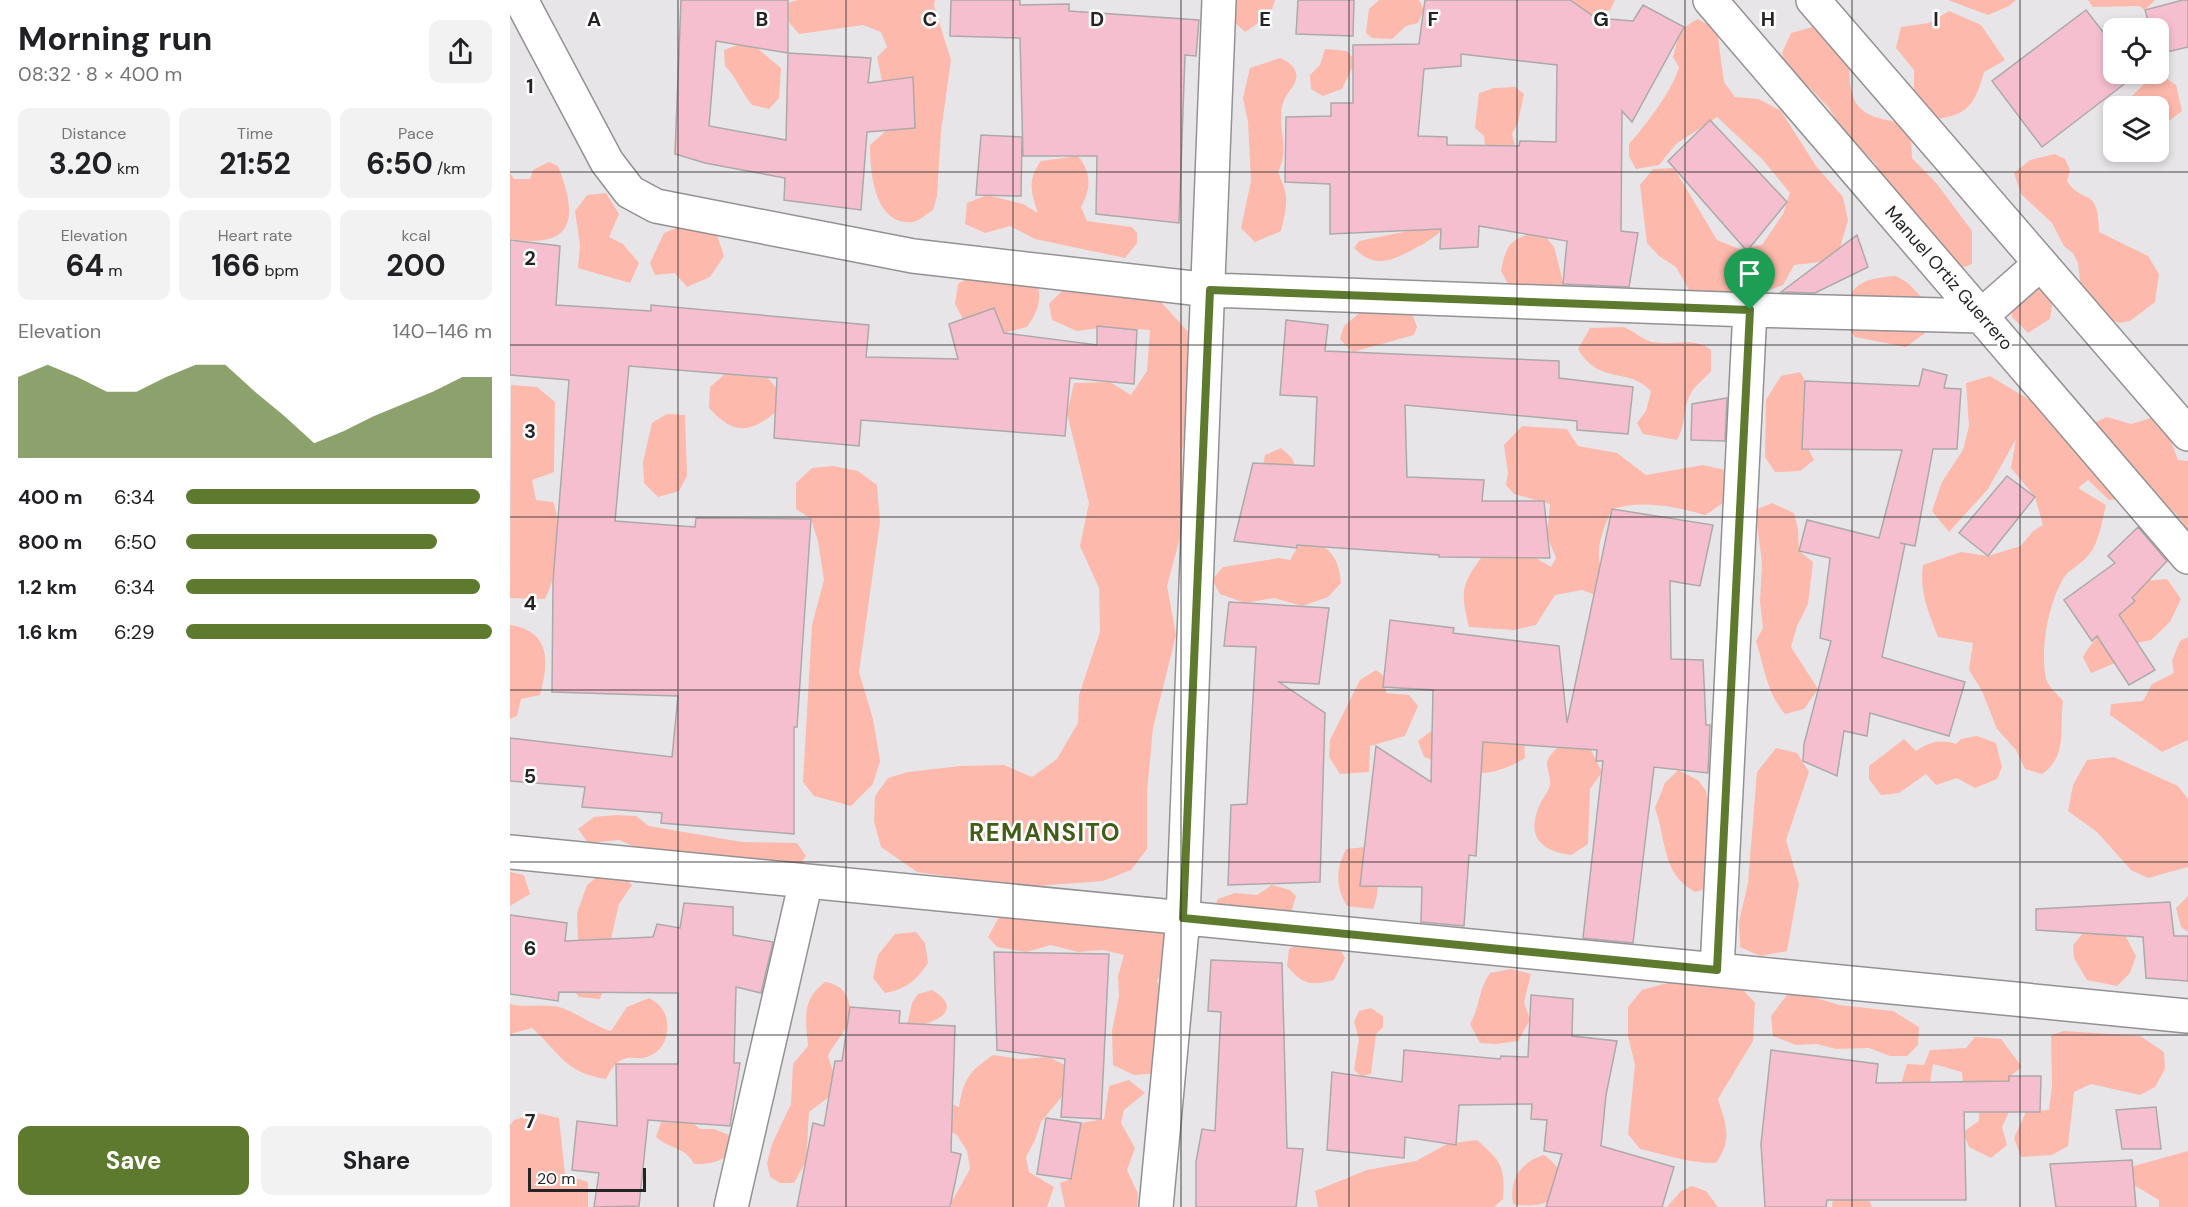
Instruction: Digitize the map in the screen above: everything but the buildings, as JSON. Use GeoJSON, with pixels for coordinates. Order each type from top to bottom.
{"type":"FeatureCollection","features":[{"type":"Feature","properties":{"kind":"street"},"geometry":{"type":"LineString","coordinates":[[521,0],[607,162],[630,192],[656,206],[913,255],[1210,290],[1981,316],[2040,264]]}},
{"type":"Feature","properties":{"kind":"street"},"geometry":{"type":"LineString","coordinates":[[1156,1207],[1183,918],[1210,290],[1219,0]]}},
{"type":"Feature","properties":{"kind":"street","name":"Manuel Ortiz Guerrero"},"geometry":{"type":"LineString","coordinates":[[1710,0],[2188,557]]}},
{"type":"Feature","properties":{"kind":"street"},"geometry":{"type":"LineString","coordinates":[[1813,0],[2188,434]]}},
{"type":"Feature","properties":{"kind":"street"},"geometry":{"type":"LineString","coordinates":[[1717,970],[1750,310]]}},
{"type":"Feature","properties":{"kind":"street"},"geometry":{"type":"LineString","coordinates":[[510,852],[2188,1016]]}},
{"type":"Feature","properties":{"kind":"street"},"geometry":{"type":"LineString","coordinates":[[731,1207],[806,881]]}},
{"type":"Feature","properties":{"kind":"shaded area"},"geometry":{"type":"Polygon","coordinates":[[[798,0],[935,0],[934,6],[951,60],[941,131],[937,196],[933,210],[918,220],[900,221],[882,206],[873,182],[870,156],[870,145],[887,130],[915,128],[913,77],[882,81],[877,57],[887,47],[881,32],[863,25],[799,34],[788,21],[788,3],[798,0]]]}},
{"type":"Feature","properties":{"kind":"shaded area"},"geometry":{"type":"Polygon","coordinates":[[[1237,0],[1275,0],[1270,15],[1245,32],[1234,22],[1237,0]]]}},
{"type":"Feature","properties":{"kind":"shaded area"},"geometry":{"type":"Polygon","coordinates":[[[1379,0],[1419,0],[1424,10],[1418,23],[1406,26],[1392,39],[1372,38],[1366,33],[1369,9],[1379,0]]]}},
{"type":"Feature","properties":{"kind":"shaded area"},"geometry":{"type":"Polygon","coordinates":[[[1572,0],[1615,0],[1610,10],[1587,17],[1572,6],[1572,0]]]}},
{"type":"Feature","properties":{"kind":"shaded area"},"geometry":{"type":"Polygon","coordinates":[[[1948,0],[2016,0],[2009,6],[1988,15],[1948,0]]]}},
{"type":"Feature","properties":{"kind":"shaded area"},"geometry":{"type":"Polygon","coordinates":[[[2088,0],[2155,0],[2145,10],[2139,6],[2093,7],[2088,0]]]}},
{"type":"Feature","properties":{"kind":"shaded area"},"geometry":{"type":"Polygon","coordinates":[[[1949,11],[1981,25],[2005,60],[1984,72],[1976,95],[1965,109],[1949,117],[1925,120],[1914,103],[1914,70],[1896,48],[1901,27],[1929,23],[1949,11]]]}},
{"type":"Feature","properties":{"kind":"shaded area"},"geometry":{"type":"Polygon","coordinates":[[[1698,19],[1717,30],[1724,82],[1735,97],[1759,99],[1781,111],[1816,166],[1843,197],[1848,220],[1840,248],[1820,262],[1794,265],[1783,285],[1736,302],[1711,301],[1689,290],[1676,267],[1659,256],[1647,243],[1640,185],[1653,169],[1674,168],[1717,240],[1739,249],[1762,245],[1783,214],[1790,193],[1762,159],[1717,117],[1676,144],[1659,165],[1636,169],[1629,156],[1629,144],[1658,107],[1676,76],[1679,67],[1673,57],[1680,34],[1686,26],[1698,19]]]}},
{"type":"Feature","properties":{"kind":"shaded area"},"geometry":{"type":"Polygon","coordinates":[[[1816,26],[1849,64],[1851,90],[1859,106],[1874,117],[1899,122],[1911,140],[1912,158],[1937,184],[1972,231],[1972,264],[1945,274],[1932,231],[1879,177],[1876,164],[1842,130],[1829,108],[1809,87],[1788,75],[1782,53],[1791,33],[1816,26]]]}},
{"type":"Feature","properties":{"kind":"shaded area"},"geometry":{"type":"Polygon","coordinates":[[[738,45],[757,48],[781,68],[779,98],[769,109],[752,105],[725,66],[724,50],[738,45]]]}},
{"type":"Feature","properties":{"kind":"shaded area"},"geometry":{"type":"Polygon","coordinates":[[[1325,49],[1347,51],[1353,58],[1353,66],[1342,89],[1323,96],[1311,89],[1310,75],[1320,65],[1325,49]]]}},
{"type":"Feature","properties":{"kind":"shaded area"},"geometry":{"type":"Polygon","coordinates":[[[1280,58],[1292,66],[1296,77],[1281,112],[1283,154],[1278,172],[1286,195],[1286,207],[1281,231],[1255,242],[1241,228],[1251,181],[1248,122],[1243,98],[1250,68],[1280,58]]]}},
{"type":"Feature","properties":{"kind":"shaded area"},"geometry":{"type":"Polygon","coordinates":[[[2169,80],[2176,85],[2182,111],[2169,121],[2169,96],[2132,96],[2144,84],[2169,84],[2169,80]]]}},
{"type":"Feature","properties":{"kind":"shaded area"},"geometry":{"type":"Polygon","coordinates":[[[1515,87],[1524,94],[1518,122],[1512,134],[1519,160],[1485,146],[1484,136],[1475,128],[1479,93],[1494,88],[1515,87]]]}},
{"type":"Feature","properties":{"kind":"shaded area"},"geometry":{"type":"Polygon","coordinates":[[[2055,154],[2065,159],[2070,170],[2067,181],[2093,202],[2098,217],[2099,232],[2148,256],[2159,274],[2155,302],[2130,321],[2119,323],[2097,313],[2082,297],[2078,263],[2073,253],[2064,246],[2052,223],[2021,194],[2014,173],[2030,160],[2055,154]]]}},
{"type":"Feature","properties":{"kind":"shaded area"},"geometry":{"type":"Polygon","coordinates":[[[1078,156],[1088,175],[1087,194],[1081,207],[1087,221],[1132,227],[1137,233],[1137,243],[1125,258],[1035,239],[1010,226],[985,233],[965,224],[967,203],[987,195],[1023,204],[1038,213],[1032,180],[1041,161],[1078,156]]]}},
{"type":"Feature","properties":{"kind":"shaded area"},"geometry":{"type":"Polygon","coordinates":[[[549,162],[558,166],[565,185],[569,215],[566,226],[559,234],[547,239],[531,241],[510,239],[510,173],[514,179],[530,179],[533,170],[549,162]]]}},
{"type":"Feature","properties":{"kind":"shaded area"},"geometry":{"type":"Polygon","coordinates":[[[606,193],[619,214],[609,237],[623,244],[639,263],[630,283],[578,268],[580,245],[575,211],[587,195],[606,193]]]}},
{"type":"Feature","properties":{"kind":"shaded area"},"geometry":{"type":"Polygon","coordinates":[[[1419,212],[1441,218],[1441,231],[1421,245],[1385,261],[1371,260],[1354,248],[1359,241],[1408,231],[1419,212]]]}},
{"type":"Feature","properties":{"kind":"shaded area"},"geometry":{"type":"Polygon","coordinates":[[[688,223],[714,227],[724,256],[710,277],[687,287],[675,273],[655,275],[650,263],[664,233],[688,223]]]}},
{"type":"Feature","properties":{"kind":"shaded area"},"geometry":{"type":"Polygon","coordinates":[[[1541,231],[1554,247],[1565,289],[1513,293],[1501,271],[1508,247],[1523,236],[1541,231]]]}},
{"type":"Feature","properties":{"kind":"shaded area"},"geometry":{"type":"Polygon","coordinates":[[[1896,276],[1908,283],[1926,302],[1925,333],[1906,347],[1855,337],[1841,318],[1849,297],[1859,285],[1866,281],[1896,276]]]}},
{"type":"Feature","properties":{"kind":"shaded area"},"geometry":{"type":"Polygon","coordinates":[[[969,277],[1037,282],[1038,306],[1027,327],[1004,333],[994,309],[963,319],[955,304],[958,284],[969,277]]]}},
{"type":"Feature","properties":{"kind":"shaded area"},"geometry":{"type":"Polygon","coordinates":[[[2040,286],[2053,298],[2050,319],[2028,333],[2012,317],[2010,291],[2040,286]]]}},
{"type":"Feature","properties":{"kind":"shaded area"},"geometry":{"type":"Polygon","coordinates":[[[1066,287],[1160,301],[1192,336],[1193,385],[1182,451],[1184,523],[1167,586],[1176,635],[1153,728],[1147,792],[1147,849],[1131,870],[1103,881],[1022,887],[917,872],[881,847],[874,821],[875,796],[888,778],[908,772],[961,766],[1004,765],[1032,777],[1057,759],[1078,723],[1079,695],[1100,632],[1099,588],[1080,546],[1089,503],[1067,413],[1074,383],[1110,382],[1131,395],[1147,371],[1150,330],[1106,327],[1077,331],[1052,320],[1049,304],[1066,287]]]}},
{"type":"Feature","properties":{"kind":"shaded area"},"geometry":{"type":"Polygon","coordinates":[[[1362,311],[1403,311],[1413,316],[1417,327],[1414,335],[1353,352],[1340,339],[1344,326],[1362,311]]]}},
{"type":"Feature","properties":{"kind":"shaded area"},"geometry":{"type":"Polygon","coordinates":[[[1623,327],[1652,342],[1698,343],[1711,350],[1711,371],[1695,387],[1688,399],[1677,440],[1643,434],[1637,423],[1646,411],[1651,391],[1633,379],[1595,368],[1578,349],[1590,328],[1623,327]]]}},
{"type":"Feature","properties":{"kind":"shaded area"},"geometry":{"type":"Polygon","coordinates":[[[1800,372],[1805,381],[1803,439],[1814,460],[1800,471],[1775,472],[1765,457],[1766,400],[1781,376],[1800,372]]]}},
{"type":"Feature","properties":{"kind":"shaded area"},"geometry":{"type":"Polygon","coordinates":[[[725,374],[768,378],[777,389],[775,413],[749,428],[733,427],[718,417],[709,408],[710,387],[725,374]]]}},
{"type":"Feature","properties":{"kind":"shaded area"},"geometry":{"type":"Polygon","coordinates":[[[1990,376],[2068,423],[2085,427],[2107,417],[2131,424],[2161,415],[2178,460],[2188,461],[2188,531],[2172,511],[2155,500],[2134,497],[2109,500],[2088,480],[2078,488],[2106,505],[2100,533],[2091,552],[2063,579],[2049,614],[2044,667],[2046,679],[2063,701],[2059,751],[2056,759],[2042,774],[2025,769],[2016,750],[1997,729],[1982,691],[1969,670],[1973,643],[1938,637],[1922,584],[1923,565],[1961,552],[1988,556],[2021,546],[2033,531],[2043,525],[2035,497],[2011,468],[2016,439],[1988,489],[1949,532],[1932,511],[1942,482],[1963,450],[1969,426],[1966,383],[1990,376]]]}},
{"type":"Feature","properties":{"kind":"shaded area"},"geometry":{"type":"Polygon","coordinates":[[[511,385],[537,387],[555,402],[554,472],[532,480],[536,500],[553,502],[558,524],[553,578],[545,599],[510,598],[511,385]]]}},
{"type":"Feature","properties":{"kind":"shaded area"},"geometry":{"type":"Polygon","coordinates":[[[667,414],[685,415],[687,476],[679,491],[658,497],[644,483],[643,462],[652,423],[667,414]]]}},
{"type":"Feature","properties":{"kind":"shaded area"},"geometry":{"type":"Polygon","coordinates":[[[1522,426],[1567,429],[1578,446],[1617,453],[1646,475],[1703,465],[1725,470],[1729,499],[1705,515],[1658,505],[1635,505],[1612,509],[1599,546],[1599,555],[1612,601],[1582,590],[1555,595],[1536,625],[1514,630],[1469,627],[1464,591],[1469,576],[1481,558],[1536,558],[1551,567],[1556,558],[1547,536],[1550,504],[1514,494],[1506,485],[1508,473],[1504,445],[1522,426]]]}},
{"type":"Feature","properties":{"kind":"shaded area"},"geometry":{"type":"Polygon","coordinates":[[[1281,448],[1292,458],[1298,473],[1260,478],[1265,455],[1281,448]]]}},
{"type":"Feature","properties":{"kind":"shaded area"},"geometry":{"type":"Polygon","coordinates":[[[833,466],[858,471],[877,485],[880,522],[859,672],[873,719],[880,761],[873,784],[851,806],[814,796],[803,782],[812,625],[824,580],[818,541],[811,519],[796,509],[796,483],[812,468],[833,466]]]}},
{"type":"Feature","properties":{"kind":"shaded area"},"geometry":{"type":"Polygon","coordinates":[[[1772,503],[1794,513],[1798,529],[1799,551],[1813,562],[1808,604],[1797,626],[1791,647],[1818,689],[1804,709],[1785,714],[1770,689],[1756,641],[1763,628],[1760,602],[1762,562],[1755,510],[1772,503]]]}},
{"type":"Feature","properties":{"kind":"shaded area"},"geometry":{"type":"Polygon","coordinates":[[[1308,538],[1328,550],[1338,566],[1341,583],[1328,597],[1302,606],[1274,598],[1245,603],[1220,594],[1212,580],[1223,567],[1279,558],[1290,560],[1297,548],[1308,538]]]}},
{"type":"Feature","properties":{"kind":"shaded area"},"geometry":{"type":"Polygon","coordinates":[[[2167,579],[2181,599],[2170,622],[2151,640],[2132,644],[2115,663],[2091,673],[2083,657],[2090,646],[2130,603],[2143,581],[2167,579]]]}},
{"type":"Feature","properties":{"kind":"shaded area"},"geometry":{"type":"Polygon","coordinates":[[[510,625],[523,628],[540,641],[544,650],[545,671],[540,695],[521,699],[517,716],[510,719],[510,625]]]}},
{"type":"Feature","properties":{"kind":"shaded area"},"geometry":{"type":"Polygon","coordinates":[[[2188,637],[2188,740],[2162,752],[2110,715],[2111,704],[2143,701],[2152,684],[2174,673],[2172,661],[2180,641],[2188,637]]]}},
{"type":"Feature","properties":{"kind":"shaded area"},"geometry":{"type":"Polygon","coordinates":[[[1376,670],[1384,676],[1386,693],[1409,695],[1418,706],[1405,736],[1370,746],[1369,772],[1340,774],[1329,757],[1330,740],[1360,680],[1376,670]]]}},
{"type":"Feature","properties":{"kind":"shaded area"},"geometry":{"type":"Polygon","coordinates":[[[1454,727],[1524,738],[1525,758],[1510,766],[1486,773],[1452,767],[1424,757],[1418,741],[1431,731],[1454,727]]]}},
{"type":"Feature","properties":{"kind":"shaded area"},"geometry":{"type":"Polygon","coordinates":[[[1598,735],[1591,750],[1602,772],[1590,789],[1588,844],[1571,855],[1559,853],[1543,844],[1535,832],[1537,813],[1550,785],[1548,758],[1557,748],[1568,748],[1598,735]]]}},
{"type":"Feature","properties":{"kind":"shaded area"},"geometry":{"type":"Polygon","coordinates":[[[1977,736],[1996,743],[2002,767],[1997,779],[1975,788],[1957,778],[1936,785],[1926,774],[1899,793],[1881,795],[1869,779],[1869,766],[1904,739],[1916,751],[1935,742],[1956,744],[1961,739],[1977,736]]]}},
{"type":"Feature","properties":{"kind":"shaded area"},"geometry":{"type":"Polygon","coordinates":[[[1776,748],[1797,753],[1809,772],[1786,840],[1799,884],[1787,951],[1760,956],[1740,947],[1739,922],[1748,883],[1757,772],[1776,748]]]}},
{"type":"Feature","properties":{"kind":"shaded area"},"geometry":{"type":"Polygon","coordinates":[[[2114,757],[2178,786],[2188,799],[2188,867],[2148,878],[2131,870],[2097,832],[2068,811],[2073,785],[2087,760],[2114,757]]]}},
{"type":"Feature","properties":{"kind":"shaded area"},"geometry":{"type":"Polygon","coordinates":[[[1678,770],[1698,780],[1706,791],[1721,885],[1695,892],[1676,876],[1671,866],[1655,808],[1665,783],[1678,770]]]}},
{"type":"Feature","properties":{"kind":"shaded area"},"geometry":{"type":"Polygon","coordinates":[[[636,816],[649,826],[742,842],[797,843],[806,856],[796,870],[645,851],[619,840],[588,843],[578,829],[594,817],[636,816]]]}},
{"type":"Feature","properties":{"kind":"shaded area"},"geometry":{"type":"Polygon","coordinates":[[[1366,847],[1373,863],[1378,885],[1373,909],[1347,906],[1340,891],[1338,878],[1346,849],[1366,847]]]}},
{"type":"Feature","properties":{"kind":"shaded area"},"geometry":{"type":"Polygon","coordinates":[[[510,872],[524,875],[530,894],[510,906],[510,872]]]}},
{"type":"Feature","properties":{"kind":"shaded area"},"geometry":{"type":"Polygon","coordinates":[[[602,873],[620,873],[632,885],[619,904],[611,939],[610,970],[600,999],[579,997],[559,972],[578,941],[577,913],[587,885],[602,873]]]}},
{"type":"Feature","properties":{"kind":"shaded area"},"geometry":{"type":"Polygon","coordinates":[[[1272,885],[1290,890],[1296,896],[1291,913],[1212,912],[1218,899],[1235,893],[1257,895],[1272,885]]]}},
{"type":"Feature","properties":{"kind":"shaded area"},"geometry":{"type":"Polygon","coordinates":[[[2188,896],[2188,932],[2181,927],[2176,908],[2188,896]]]}},
{"type":"Feature","properties":{"kind":"shaded area"},"geometry":{"type":"Polygon","coordinates":[[[1009,913],[1171,931],[1171,957],[1157,981],[1166,1005],[1161,1073],[1134,1075],[1113,1065],[1112,1031],[1119,996],[1118,976],[1124,955],[1103,950],[1078,952],[1051,945],[1026,952],[997,947],[988,937],[999,917],[1009,913]]]}},
{"type":"Feature","properties":{"kind":"shaded area"},"geometry":{"type":"Polygon","coordinates":[[[916,932],[925,943],[928,963],[910,983],[885,993],[873,978],[878,955],[895,934],[916,932]]]}},
{"type":"Feature","properties":{"kind":"shaded area"},"geometry":{"type":"Polygon","coordinates":[[[2083,933],[2125,935],[2136,956],[2130,973],[2117,986],[2087,980],[2074,958],[2073,945],[2083,933]]]}},
{"type":"Feature","properties":{"kind":"shaded area"},"geometry":{"type":"Polygon","coordinates":[[[1309,939],[1339,947],[1345,958],[1334,980],[1319,983],[1308,982],[1298,977],[1287,966],[1289,949],[1309,939]]]}},
{"type":"Feature","properties":{"kind":"shaded area"},"geometry":{"type":"Polygon","coordinates":[[[1511,969],[1531,974],[1524,1002],[1530,1020],[1518,1041],[1496,1044],[1480,1043],[1470,1024],[1483,986],[1490,973],[1511,969]]]}},
{"type":"Feature","properties":{"kind":"shaded area"},"geometry":{"type":"Polygon","coordinates":[[[1674,981],[1736,982],[1755,1003],[1753,1041],[1718,1099],[1725,1124],[1726,1139],[1725,1147],[1716,1163],[1687,1160],[1640,1149],[1628,1134],[1635,1065],[1628,1036],[1628,1007],[1642,990],[1674,981]]]}},
{"type":"Feature","properties":{"kind":"shaded area"},"geometry":{"type":"Polygon","coordinates":[[[825,982],[839,987],[847,996],[849,1016],[841,1036],[828,1056],[833,1072],[829,1097],[809,1112],[806,1161],[794,1183],[780,1183],[770,1177],[767,1163],[772,1144],[791,1104],[793,1064],[808,1046],[806,1019],[809,1003],[817,989],[825,982]]]}},
{"type":"Feature","properties":{"kind":"shaded area"},"geometry":{"type":"Polygon","coordinates":[[[932,990],[945,1000],[947,1005],[944,1014],[925,1024],[948,1103],[959,1107],[969,1076],[993,1055],[1020,1059],[1049,1057],[1067,1066],[1063,1095],[1041,1122],[1026,1157],[1029,1172],[1054,1187],[1047,1207],[952,1207],[951,1203],[970,1169],[967,1151],[957,1135],[938,1125],[903,1044],[912,1003],[918,994],[932,990]]]}},
{"type":"Feature","properties":{"kind":"shaded area"},"geometry":{"type":"Polygon","coordinates":[[[1787,995],[1806,995],[1839,1005],[1893,1011],[1919,1027],[1918,1045],[1907,1056],[1890,1056],[1869,1048],[1836,1049],[1817,1044],[1796,1045],[1773,1036],[1771,1016],[1787,995]]]}},
{"type":"Feature","properties":{"kind":"shaded area"},"geometry":{"type":"Polygon","coordinates":[[[649,998],[664,1011],[666,1039],[652,1055],[621,1061],[613,1067],[606,1079],[592,1076],[572,1067],[532,1028],[510,1034],[510,1004],[560,1007],[611,1031],[627,1007],[649,998]]]}},
{"type":"Feature","properties":{"kind":"shaded area"},"geometry":{"type":"Polygon","coordinates":[[[1371,1008],[1383,1016],[1383,1027],[1376,1034],[1371,1074],[1361,1076],[1354,1070],[1359,1039],[1354,1022],[1359,1011],[1371,1008]]]}},
{"type":"Feature","properties":{"kind":"shaded area"},"geometry":{"type":"Polygon","coordinates":[[[2064,1031],[2140,1036],[2164,1052],[2165,1069],[2155,1087],[2140,1095],[2091,1084],[2074,1092],[2068,1146],[2052,1155],[2021,1157],[2014,1138],[2026,1112],[2049,1110],[2052,1086],[2051,1035],[2064,1031]]]}},
{"type":"Feature","properties":{"kind":"shaded area"},"geometry":{"type":"Polygon","coordinates":[[[1975,1037],[2001,1039],[2022,1067],[2009,1077],[2009,1112],[2002,1127],[2007,1145],[1991,1158],[1969,1147],[1963,1132],[1979,1121],[1979,1106],[1964,1102],[1962,1072],[1933,1064],[1930,1082],[1901,1084],[1907,1064],[1924,1065],[1930,1050],[1966,1048],[1975,1037]]]}},
{"type":"Feature","properties":{"kind":"shaded area"},"geometry":{"type":"Polygon","coordinates":[[[1129,1080],[1145,1093],[1124,1110],[1121,1123],[1135,1148],[1127,1170],[1138,1194],[1137,1207],[1065,1207],[1060,1183],[1071,1179],[1081,1123],[1104,1119],[1109,1086],[1129,1080]]]}},
{"type":"Feature","properties":{"kind":"shaded area"},"geometry":{"type":"Polygon","coordinates":[[[537,1113],[559,1118],[565,1175],[588,1182],[588,1207],[510,1207],[510,1125],[514,1120],[537,1113]]]}},
{"type":"Feature","properties":{"kind":"shaded area"},"geometry":{"type":"Polygon","coordinates":[[[661,1122],[693,1123],[700,1129],[714,1129],[729,1135],[734,1149],[716,1161],[694,1164],[687,1154],[656,1137],[661,1122]]]}},
{"type":"Feature","properties":{"kind":"shaded area"},"geometry":{"type":"Polygon","coordinates":[[[1477,1140],[1497,1160],[1502,1172],[1503,1199],[1494,1207],[1318,1207],[1315,1191],[1367,1170],[1416,1161],[1447,1144],[1477,1140]]]}},
{"type":"Feature","properties":{"kind":"shaded area"},"geometry":{"type":"Polygon","coordinates":[[[2188,1151],[2188,1207],[2159,1207],[2159,1200],[2122,1178],[2130,1167],[2188,1151]]]}},
{"type":"Feature","properties":{"kind":"shaded area"},"geometry":{"type":"Polygon","coordinates":[[[1544,1155],[1558,1168],[1560,1182],[1558,1196],[1537,1205],[1513,1204],[1513,1187],[1518,1173],[1529,1162],[1544,1155]]]}},
{"type":"Feature","properties":{"kind":"shaded area"},"geometry":{"type":"Polygon","coordinates":[[[1860,1179],[1872,1207],[1832,1207],[1833,1197],[1860,1179]]]}},
{"type":"Feature","properties":{"kind":"shaded area"},"geometry":{"type":"Polygon","coordinates":[[[1692,1186],[1706,1191],[1718,1207],[1667,1207],[1681,1191],[1692,1186]]]}},
{"type":"Feature","properties":{"kind":"district","name":"REMANSITO"},"geometry":{"type":"Point","coordinates":[1045,832]}},
{"type":"Feature","properties":{"kind":"route"},"geometry":{"type":"LineString","coordinates":[[1210,290],[1750,310],[1717,970],[1183,918],[1210,290]]}}]}
